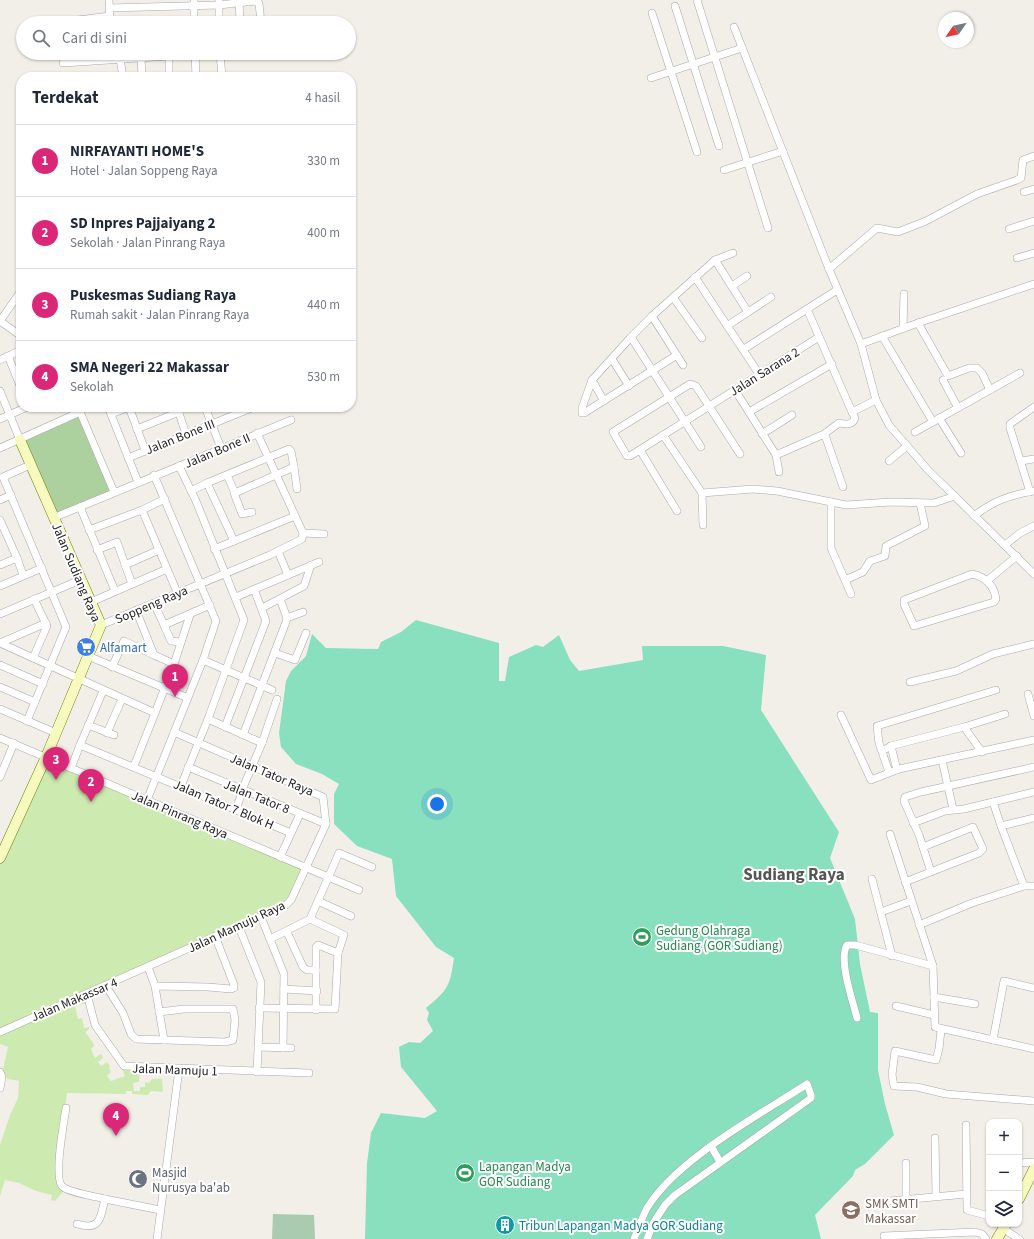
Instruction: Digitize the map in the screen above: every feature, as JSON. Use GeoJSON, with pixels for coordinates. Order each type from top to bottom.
{"type":"FeatureCollection","features":[{"type":"Feature","properties":{"kind":"street"},"geometry":{"type":"LineString","coordinates":[[109,0],[110,16]]}},
{"type":"Feature","properties":{"kind":"street"},"geometry":{"type":"LineString","coordinates":[[697,0],[768,228]]}},
{"type":"Feature","properties":{"kind":"street"},"geometry":{"type":"LineString","coordinates":[[109,8],[129,3],[255,1],[259,3],[260,16]]}},
{"type":"Feature","properties":{"kind":"street"},"geometry":{"type":"LineString","coordinates":[[219,2],[219,16]]}},
{"type":"Feature","properties":{"kind":"street"},"geometry":{"type":"LineString","coordinates":[[239,2],[240,16]]}},
{"type":"Feature","properties":{"kind":"street"},"geometry":{"type":"LineString","coordinates":[[194,3],[194,16]]}},
{"type":"Feature","properties":{"kind":"street"},"geometry":{"type":"LineString","coordinates":[[674,6],[719,146]]}},
{"type":"Feature","properties":{"kind":"street"},"geometry":{"type":"LineString","coordinates":[[652,12],[697,152]]}},
{"type":"Feature","properties":{"kind":"street"},"geometry":{"type":"LineString","coordinates":[[734,27],[837,290],[861,344],[876,400],[889,425],[974,516],[1034,574]]}},
{"type":"Feature","properties":{"kind":"street"},"geometry":{"type":"LineString","coordinates":[[651,78],[742,48]]}},
{"type":"Feature","properties":{"kind":"street"},"geometry":{"type":"LineString","coordinates":[[63,63],[84,60]]}},
{"type":"Feature","properties":{"kind":"street"},"geometry":{"type":"LineString","coordinates":[[120,60],[122,72]]}},
{"type":"Feature","properties":{"kind":"street"},"geometry":{"type":"LineString","coordinates":[[141,60],[142,72]]}},
{"type":"Feature","properties":{"kind":"street"},"geometry":{"type":"LineString","coordinates":[[169,60],[169,72]]}},
{"type":"Feature","properties":{"kind":"street"},"geometry":{"type":"LineString","coordinates":[[195,60],[196,72]]}},
{"type":"Feature","properties":{"kind":"street"},"geometry":{"type":"LineString","coordinates":[[221,60],[222,72]]}},
{"type":"Feature","properties":{"kind":"street"},"geometry":{"type":"LineString","coordinates":[[724,170],[783,151]]}},
{"type":"Feature","properties":{"kind":"street"},"geometry":{"type":"LineString","coordinates":[[829,269],[877,228],[898,232],[926,221],[977,194],[1021,178],[1023,160],[1034,156]]}},
{"type":"Feature","properties":{"kind":"street"},"geometry":{"type":"LineString","coordinates":[[1024,192],[1034,189]]}},
{"type":"Feature","properties":{"kind":"street"},"geometry":{"type":"LineString","coordinates":[[1009,229],[1034,221]]}},
{"type":"Feature","properties":{"kind":"street"},"geometry":{"type":"LineString","coordinates":[[677,355],[629,386],[582,413],[582,408],[592,380],[652,316],[715,260],[732,253]]}},
{"type":"Feature","properties":{"kind":"street"},"geometry":{"type":"LineString","coordinates":[[1017,258],[1034,253]]}},
{"type":"Feature","properties":{"kind":"street"},"geometry":{"type":"LineString","coordinates":[[715,260],[748,312]]}},
{"type":"Feature","properties":{"kind":"street"},"geometry":{"type":"LineString","coordinates":[[732,286],[747,276]]}},
{"type":"Feature","properties":{"kind":"street"},"geometry":{"type":"LineString","coordinates":[[695,277],[744,349],[759,374]]}},
{"type":"Feature","properties":{"kind":"street"},"geometry":{"type":"LineString","coordinates":[[861,344],[903,328],[1034,284]]}},
{"type":"Feature","properties":{"kind":"street"},"geometry":{"type":"LineString","coordinates":[[744,349],[837,290]]}},
{"type":"Feature","properties":{"kind":"street"},"geometry":{"type":"LineString","coordinates":[[903,328],[904,294]]}},
{"type":"Feature","properties":{"kind":"street"},"geometry":{"type":"LineString","coordinates":[[673,297],[702,338]]}},
{"type":"Feature","properties":{"kind":"street"},"geometry":{"type":"LineString","coordinates":[[727,326],[771,297]]}},
{"type":"Feature","properties":{"kind":"street"},"geometry":{"type":"LineString","coordinates":[[16,298],[0,321],[16,331]]}},
{"type":"Feature","properties":{"kind":"street"},"geometry":{"type":"LineString","coordinates":[[776,455],[824,434],[840,423],[846,425],[852,423],[855,418],[807,309]]}},
{"type":"Feature","properties":{"kind":"street"},"geometry":{"type":"LineString","coordinates":[[652,316],[683,365]]}},
{"type":"Feature","properties":{"kind":"street"},"geometry":{"type":"LineString","coordinates":[[918,323],[948,376],[969,368],[977,368],[982,373],[990,390]]}},
{"type":"Feature","properties":{"kind":"street"},"geometry":{"type":"LineString","coordinates":[[882,336],[936,420],[961,453]]}},
{"type":"Feature","properties":{"kind":"street","name":"Jalan Sarana 2"},"geometry":{"type":"LineString","coordinates":[[640,450],[819,337]]}},
{"type":"Feature","properties":{"kind":"street"},"geometry":{"type":"LineString","coordinates":[[632,338],[701,448]]}},
{"type":"Feature","properties":{"kind":"street"},"geometry":{"type":"LineString","coordinates":[[0,360],[16,352]]}},
{"type":"Feature","properties":{"kind":"street"},"geometry":{"type":"LineString","coordinates":[[9,356],[16,375]]}},
{"type":"Feature","properties":{"kind":"street"},"geometry":{"type":"LineString","coordinates":[[612,359],[629,386]]}},
{"type":"Feature","properties":{"kind":"street"},"geometry":{"type":"LineString","coordinates":[[748,412],[832,364]]}},
{"type":"Feature","properties":{"kind":"street"},"geometry":{"type":"LineString","coordinates":[[915,432],[1020,373]]}},
{"type":"Feature","properties":{"kind":"street"},"geometry":{"type":"LineString","coordinates":[[592,380],[604,401]]}},
{"type":"Feature","properties":{"kind":"street"},"geometry":{"type":"LineString","coordinates":[[943,380],[958,408]]}},
{"type":"Feature","properties":{"kind":"street"},"geometry":{"type":"LineString","coordinates":[[677,511],[640,450],[628,456],[613,432],[687,384],[694,384],[710,406],[740,454]]}},
{"type":"Feature","properties":{"kind":"street"},"geometry":{"type":"LineString","coordinates":[[735,390],[776,455],[779,472]]}},
{"type":"Feature","properties":{"kind":"street"},"geometry":{"type":"LineString","coordinates":[[1,394],[20,440]]}},
{"type":"Feature","properties":{"kind":"street"},"geometry":{"type":"LineString","coordinates":[[852,412],[876,400]]}},
{"type":"Feature","properties":{"kind":"street"},"geometry":{"type":"LineString","coordinates":[[974,516],[988,504],[1000,499],[1032,492],[1010,426],[1034,408]]}},
{"type":"Feature","properties":{"kind":"street"},"geometry":{"type":"LineString","coordinates":[[0,419],[16,412]]}},
{"type":"Feature","properties":{"kind":"street"},"geometry":{"type":"LineString","coordinates":[[0,448],[20,440],[75,412]]}},
{"type":"Feature","properties":{"kind":"street"},"geometry":{"type":"LineString","coordinates":[[80,412],[114,492]]}},
{"type":"Feature","properties":{"kind":"street"},"geometry":{"type":"LineString","coordinates":[[110,412],[128,458],[140,481]]}},
{"type":"Feature","properties":{"kind":"street"},"geometry":{"type":"LineString","coordinates":[[131,412],[145,450]]}},
{"type":"Feature","properties":{"kind":"street"},"geometry":{"type":"LineString","coordinates":[[137,429],[174,412]]}},
{"type":"Feature","properties":{"kind":"street"},"geometry":{"type":"LineString","coordinates":[[179,412],[186,434]]}},
{"type":"Feature","properties":{"kind":"street"},"geometry":{"type":"LineString","coordinates":[[207,412],[221,448]]}},
{"type":"Feature","properties":{"kind":"street","name":"Jalan Bone III"},"geometry":{"type":"LineString","coordinates":[[128,458],[211,424],[231,412]]}},
{"type":"Feature","properties":{"kind":"street"},"geometry":{"type":"LineString","coordinates":[[762,434],[792,415]]}},
{"type":"Feature","properties":{"kind":"street","name":"Jalan Bone II"},"geometry":{"type":"LineString","coordinates":[[54,518],[154,475],[291,420]]}},
{"type":"Feature","properties":{"kind":"street"},"geometry":{"type":"LineString","coordinates":[[257,433],[302,534],[324,534]]}},
{"type":"Feature","properties":{"kind":"street"},"geometry":{"type":"LineString","coordinates":[[824,434],[826,436],[842,487]]}},
{"type":"Feature","properties":{"kind":"street"},"geometry":{"type":"LineString","coordinates":[[663,435],[702,493],[702,525]]}},
{"type":"Feature","properties":{"kind":"street","name":"Jalan Sudiang Raya"},"geometry":{"type":"LineString","coordinates":[[1,852],[46,757],[101,625],[20,440]]}},
{"type":"Feature","properties":{"kind":"street"},"geometry":{"type":"LineString","coordinates":[[889,461],[907,446]]}},
{"type":"Feature","properties":{"kind":"street"},"geometry":{"type":"LineString","coordinates":[[191,491],[289,449],[291,451],[297,489]]}},
{"type":"Feature","properties":{"kind":"street"},"geometry":{"type":"LineString","coordinates":[[1021,461],[1034,459]]}},
{"type":"Feature","properties":{"kind":"street"},"geometry":{"type":"LineString","coordinates":[[27,721],[66,627],[11,495],[1,477],[30,465]]}},
{"type":"Feature","properties":{"kind":"street"},"geometry":{"type":"LineString","coordinates":[[179,466],[191,491],[224,573],[236,597],[244,620],[199,743],[181,786]]}},
{"type":"Feature","properties":{"kind":"street"},"geometry":{"type":"LineString","coordinates":[[234,493],[294,467]]}},
{"type":"Feature","properties":{"kind":"street"},"geometry":{"type":"LineString","coordinates":[[147,800],[203,660],[216,621],[154,475]]}},
{"type":"Feature","properties":{"kind":"street"},"geometry":{"type":"LineString","coordinates":[[227,475],[242,514],[252,512]]}},
{"type":"Feature","properties":{"kind":"street"},"geometry":{"type":"LineString","coordinates":[[207,483],[234,541]]}},
{"type":"Feature","properties":{"kind":"street"},"geometry":{"type":"LineString","coordinates":[[702,493],[753,489],[777,491],[846,505],[934,503],[955,496]]}},
{"type":"Feature","properties":{"kind":"street"},"geometry":{"type":"LineString","coordinates":[[0,500],[11,495]]}},
{"type":"Feature","properties":{"kind":"street"},"geometry":{"type":"LineString","coordinates":[[89,530],[165,500]]}},
{"type":"Feature","properties":{"kind":"street"},"geometry":{"type":"LineString","coordinates":[[831,502],[831,548],[851,594]]}},
{"type":"Feature","properties":{"kind":"street"},"geometry":{"type":"LineString","coordinates":[[845,580],[863,572],[870,561],[886,556],[886,546],[922,530],[926,526],[920,503]]}},
{"type":"Feature","properties":{"kind":"street"},"geometry":{"type":"LineString","coordinates":[[80,507],[115,591]]}},
{"type":"Feature","properties":{"kind":"street"},"geometry":{"type":"LineString","coordinates":[[142,510],[177,592]]}},
{"type":"Feature","properties":{"kind":"street"},"geometry":{"type":"LineString","coordinates":[[214,549],[295,516]]}},
{"type":"Feature","properties":{"kind":"street"},"geometry":{"type":"LineString","coordinates":[[0,520],[24,575]]}},
{"type":"Feature","properties":{"kind":"street"},"geometry":{"type":"LineString","coordinates":[[1005,545],[1020,533],[1034,526]]}},
{"type":"Feature","properties":{"kind":"street","name":"Soppeng Raya"},"geometry":{"type":"LineString","coordinates":[[101,625],[299,542],[302,534]]}},
{"type":"Feature","properties":{"kind":"street"},"geometry":{"type":"LineString","coordinates":[[97,550],[116,542],[132,584]]}},
{"type":"Feature","properties":{"kind":"street"},"geometry":{"type":"LineString","coordinates":[[125,565],[159,550]]}},
{"type":"Feature","properties":{"kind":"street"},"geometry":{"type":"LineString","coordinates":[[278,551],[288,575]]}},
{"type":"Feature","properties":{"kind":"street"},"geometry":{"type":"LineString","coordinates":[[988,580],[1017,556]]}},
{"type":"Feature","properties":{"kind":"street"},"geometry":{"type":"LineString","coordinates":[[0,565],[17,558]]}},
{"type":"Feature","properties":{"kind":"street"},"geometry":{"type":"LineString","coordinates":[[236,597],[319,562]]}},
{"type":"Feature","properties":{"kind":"street"},"geometry":{"type":"LineString","coordinates":[[262,608],[280,600],[304,586],[311,565]]}},
{"type":"Feature","properties":{"kind":"street"},"geometry":{"type":"LineString","coordinates":[[0,586],[42,568]]}},
{"type":"Feature","properties":{"kind":"street"},"geometry":{"type":"LineString","coordinates":[[91,602],[167,569]]}},
{"type":"Feature","properties":{"kind":"street"},"geometry":{"type":"LineString","coordinates":[[972,574],[980,575],[988,580],[995,594],[996,599],[994,602],[916,627],[903,602],[905,599],[972,574]]}},
{"type":"Feature","properties":{"kind":"street"},"geometry":{"type":"LineString","coordinates":[[0,614],[80,580]]}},
{"type":"Feature","properties":{"kind":"street"},"geometry":{"type":"LineString","coordinates":[[225,727],[266,621],[254,589]]}},
{"type":"Feature","properties":{"kind":"street"},"geometry":{"type":"LineString","coordinates":[[33,658],[47,626],[34,599]]}},
{"type":"Feature","properties":{"kind":"street"},"geometry":{"type":"LineString","coordinates":[[243,735],[287,618],[280,600]]}},
{"type":"Feature","properties":{"kind":"street"},"geometry":{"type":"LineString","coordinates":[[154,603],[170,641],[180,642]]}},
{"type":"Feature","properties":{"kind":"street"},"geometry":{"type":"LineString","coordinates":[[164,625],[210,606]]}},
{"type":"Feature","properties":{"kind":"street"},"geometry":{"type":"LineString","coordinates":[[136,610],[154,655]]}},
{"type":"Feature","properties":{"kind":"street"},"geometry":{"type":"LineString","coordinates":[[287,618],[303,612]]}},
{"type":"Feature","properties":{"kind":"street"},"geometry":{"type":"LineString","coordinates":[[134,766],[165,689],[190,615]]}},
{"type":"Feature","properties":{"kind":"street"},"geometry":{"type":"LineString","coordinates":[[0,643],[46,623]]}},
{"type":"Feature","properties":{"kind":"street"},"geometry":{"type":"LineString","coordinates":[[275,653],[295,660],[306,633]]}},
{"type":"Feature","properties":{"kind":"street"},"geometry":{"type":"LineString","coordinates":[[112,667],[125,641],[174,664]]}},
{"type":"Feature","properties":{"kind":"street"},"geometry":{"type":"LineString","coordinates":[[0,643],[79,678],[103,691],[155,713]]}},
{"type":"Feature","properties":{"kind":"street"},"geometry":{"type":"LineString","coordinates":[[910,682],[956,671],[993,654],[1034,644]]}},
{"type":"Feature","properties":{"kind":"street"},"geometry":{"type":"LineString","coordinates":[[88,656],[188,698]]}},
{"type":"Feature","properties":{"kind":"street"},"geometry":{"type":"LineString","coordinates":[[203,660],[272,690]]}},
{"type":"Feature","properties":{"kind":"street"},"geometry":{"type":"LineString","coordinates":[[0,665],[43,684]]}},
{"type":"Feature","properties":{"kind":"street"},"geometry":{"type":"LineString","coordinates":[[0,686],[35,702]]}},
{"type":"Feature","properties":{"kind":"street"},"geometry":{"type":"LineString","coordinates":[[893,771],[882,751],[876,728],[877,726],[996,690]]}},
{"type":"Feature","properties":{"kind":"street"},"geometry":{"type":"LineString","coordinates":[[71,768],[103,691]]}},
{"type":"Feature","properties":{"kind":"street"},"geometry":{"type":"LineString","coordinates":[[1028,694],[1034,716]]}},
{"type":"Feature","properties":{"kind":"street"},"geometry":{"type":"LineString","coordinates":[[107,733],[122,699]]}},
{"type":"Feature","properties":{"kind":"street"},"geometry":{"type":"LineString","coordinates":[[236,809],[242,790],[262,743],[277,699]]}},
{"type":"Feature","properties":{"kind":"street"},"geometry":{"type":"LineString","coordinates":[[0,709],[56,733]]}},
{"type":"Feature","properties":{"kind":"street"},"geometry":{"type":"LineString","coordinates":[[882,751],[891,746],[964,727],[1005,714]]}},
{"type":"Feature","properties":{"kind":"street"},"geometry":{"type":"LineString","coordinates":[[841,715],[868,778],[872,780],[893,771],[1034,740]]}},
{"type":"Feature","properties":{"kind":"street"},"geometry":{"type":"LineString","coordinates":[[208,719],[262,743]]}},
{"type":"Feature","properties":{"kind":"street"},"geometry":{"type":"LineString","coordinates":[[88,725],[114,735]]}},
{"type":"Feature","properties":{"kind":"street"},"geometry":{"type":"LineString","coordinates":[[964,727],[982,752]]}},
{"type":"Feature","properties":{"kind":"street","name":"Jalan Tator Raya"},"geometry":{"type":"LineString","coordinates":[[174,732],[324,796],[326,824],[306,866]]}},
{"type":"Feature","properties":{"kind":"street","name":"Jalan Pinrang Raya"},"geometry":{"type":"LineString","coordinates":[[0,738],[280,857],[306,866],[359,890]]}},
{"type":"Feature","properties":{"kind":"street"},"geometry":{"type":"LineString","coordinates":[[1,774],[14,743]]}},
{"type":"Feature","properties":{"kind":"street","name":"Jalan Tator 7 Blok H"},"geometry":{"type":"LineString","coordinates":[[80,745],[134,766],[291,833]]}},
{"type":"Feature","properties":{"kind":"street"},"geometry":{"type":"LineString","coordinates":[[891,746],[893,771]]}},
{"type":"Feature","properties":{"kind":"street"},"geometry":{"type":"LineString","coordinates":[[942,760],[953,809]]}},
{"type":"Feature","properties":{"kind":"street","name":"Jalan Tator 8"},"geometry":{"type":"LineString","coordinates":[[188,767],[326,824]]}},
{"type":"Feature","properties":{"kind":"street"},"geometry":{"type":"LineString","coordinates":[[931,872],[914,823],[904,801],[905,797],[921,792],[1034,767]]}},
{"type":"Feature","properties":{"kind":"street"},"geometry":{"type":"LineString","coordinates":[[914,823],[953,809],[959,810],[1034,792]]}},
{"type":"Feature","properties":{"kind":"street"},"geometry":{"type":"LineString","coordinates":[[993,802],[1024,886]]}},
{"type":"Feature","properties":{"kind":"street"},"geometry":{"type":"LineString","coordinates":[[280,857],[300,814]]}},
{"type":"Feature","properties":{"kind":"street"},"geometry":{"type":"LineString","coordinates":[[1001,826],[1034,818]]}},
{"type":"Feature","properties":{"kind":"street"},"geometry":{"type":"LineString","coordinates":[[905,882],[982,851],[982,847],[973,827],[922,847]]}},
{"type":"Feature","properties":{"kind":"street"},"geometry":{"type":"LineString","coordinates":[[890,834],[933,966],[935,1027],[941,1030],[1034,1049]]}},
{"type":"Feature","properties":{"kind":"street"},"geometry":{"type":"LineString","coordinates":[[270,939],[310,920],[339,853],[372,867]]}},
{"type":"Feature","properties":{"kind":"street","name":"Jalan Mamuju Raya"},"geometry":{"type":"LineString","coordinates":[[148,967],[289,903],[306,866]]}},
{"type":"Feature","properties":{"kind":"street"},"geometry":{"type":"LineString","coordinates":[[872,879],[892,956]]}},
{"type":"Feature","properties":{"kind":"street"},"geometry":{"type":"LineString","coordinates":[[919,924],[972,903],[1024,886],[1034,886]]}},
{"type":"Feature","properties":{"kind":"street"},"geometry":{"type":"LineString","coordinates":[[318,901],[351,916]]}},
{"type":"Feature","properties":{"kind":"street"},"geometry":{"type":"LineString","coordinates":[[881,912],[911,901]]}},
{"type":"Feature","properties":{"kind":"street"},"geometry":{"type":"LineString","coordinates":[[258,1047],[287,1048],[284,1008],[284,974],[261,916]]}},
{"type":"Feature","properties":{"kind":"street"},"geometry":{"type":"LineString","coordinates":[[259,1008],[316,1010],[335,1009],[338,953],[344,934],[310,920]]}},
{"type":"Feature","properties":{"kind":"street"},"geometry":{"type":"LineString","coordinates":[[239,927],[260,980],[257,1072]]}},
{"type":"Feature","properties":{"kind":"street"},"geometry":{"type":"LineString","coordinates":[[287,932],[303,967],[307,970],[316,970]]}},
{"type":"Feature","properties":{"kind":"street"},"geometry":{"type":"LineString","coordinates":[[155,986],[234,988],[215,936]]}},
{"type":"Feature","properties":{"kind":"street"},"geometry":{"type":"LineString","coordinates":[[857,1018],[847,985],[845,947],[848,945],[855,946],[933,966]]}},
{"type":"Feature","properties":{"kind":"street"},"geometry":{"type":"LineString","coordinates":[[316,1010],[317,946],[338,953]]}},
{"type":"Feature","properties":{"kind":"street"},"geometry":{"type":"LineString","coordinates":[[148,967],[155,986],[164,1040]]}},
{"type":"Feature","properties":{"kind":"street","name":"Jalan Makassar 4"},"geometry":{"type":"LineString","coordinates":[[0,1032],[148,967]]}},
{"type":"Feature","properties":{"kind":"street"},"geometry":{"type":"LineString","coordinates":[[993,1040],[1004,981],[1034,988]]}},
{"type":"Feature","properties":{"kind":"street"},"geometry":{"type":"LineString","coordinates":[[106,986],[123,1013],[134,1038],[150,1040],[230,1042],[233,1040],[235,1010],[184,1009],[159,1012]]}},
{"type":"Feature","properties":{"kind":"street"},"geometry":{"type":"LineString","coordinates":[[284,989],[317,991]]}},
{"type":"Feature","properties":{"kind":"street","name":"Jalan Mamuju 1"},"geometry":{"type":"LineString","coordinates":[[87,994],[95,1025],[124,1066],[309,1073]]}},
{"type":"Feature","properties":{"kind":"street"},"geometry":{"type":"LineString","coordinates":[[934,997],[975,1004]]}},
{"type":"Feature","properties":{"kind":"street"},"geometry":{"type":"LineString","coordinates":[[896,1006],[934,1015]]}},
{"type":"Feature","properties":{"kind":"street"},"geometry":{"type":"LineString","coordinates":[[941,1030],[936,1060],[895,1052],[892,1074],[894,1086],[917,1087],[946,1094],[1034,1101]]}},
{"type":"Feature","properties":{"kind":"street"},"geometry":{"type":"LineString","coordinates":[[157,1239],[179,1069]]}},
{"type":"Feature","properties":{"kind":"street"},"geometry":{"type":"LineString","coordinates":[[0,1072],[2,1077],[0,1088]]}},
{"type":"Feature","properties":{"kind":"street"},"geometry":{"type":"LineString","coordinates":[[634,1239],[647,1209],[656,1196],[683,1169],[711,1146],[807,1084],[811,1098],[675,1195],[665,1205],[654,1222],[647,1239]]}},
{"type":"Feature","properties":{"kind":"street"},"geometry":{"type":"LineString","coordinates":[[66,1108],[58,1172],[59,1182],[65,1189],[160,1210]]}},
{"type":"Feature","properties":{"kind":"street"},"geometry":{"type":"LineString","coordinates":[[966,1125],[966,1194],[968,1211],[986,1215]]}},
{"type":"Feature","properties":{"kind":"street"},"geometry":{"type":"LineString","coordinates":[[935,1138],[936,1195]]}},
{"type":"Feature","properties":{"kind":"street"},"geometry":{"type":"LineString","coordinates":[[711,1146],[720,1162]]}},
{"type":"Feature","properties":{"kind":"street"},"geometry":{"type":"LineString","coordinates":[[1022,1163],[1034,1162]]}},
{"type":"Feature","properties":{"kind":"street"},"geometry":{"type":"LineString","coordinates":[[906,1163],[906,1198]]}},
{"type":"Feature","properties":{"kind":"street"},"geometry":{"type":"LineString","coordinates":[[1022,1193],[1034,1169]]}},
{"type":"Feature","properties":{"kind":"street"},"geometry":{"type":"LineString","coordinates":[[890,1201],[936,1195],[966,1194]]}},
{"type":"Feature","properties":{"kind":"street"},"geometry":{"type":"LineString","coordinates":[[77,1224],[90,1227],[96,1225],[99,1221],[105,1199]]}},
{"type":"Feature","properties":{"kind":"street"},"geometry":{"type":"LineString","coordinates":[[998,1239],[1004,1227]]}},
{"type":"Feature","properties":{"kind":"street"},"geometry":{"type":"LineString","coordinates":[[1006,1227],[1019,1239]]}},
{"type":"Feature","properties":{"kind":"street"},"geometry":{"type":"LineString","coordinates":[[884,1236],[975,1232],[982,1234],[986,1239]]}},
{"type":"Feature","properties":{"kind":"green space"},"geometry":{"type":"Polygon","coordinates":[[[80,412],[114,492],[53,518],[20,440],[80,412]]]}},
{"type":"Feature","properties":{"kind":"green space","name":"Gedung Olahraga Sudiang (GOR Sudiang)"},"geometry":{"type":"Polygon","coordinates":[[[416,620],[499,643],[499,681],[505,681],[509,657],[536,645],[543,647],[559,635],[570,660],[579,671],[643,660],[642,646],[723,646],[766,655],[761,710],[839,832],[830,858],[855,919],[860,964],[870,1012],[878,1013],[878,1070],[885,1104],[894,1135],[865,1164],[855,1170],[853,1176],[815,1215],[821,1239],[365,1239],[367,1163],[371,1133],[381,1113],[425,1118],[437,1111],[401,1067],[399,1047],[409,1042],[420,1043],[433,1031],[427,1020],[429,1013],[426,1008],[439,997],[447,987],[454,958],[436,947],[396,896],[392,859],[357,846],[334,824],[334,794],[339,784],[322,774],[296,764],[281,747],[279,733],[286,681],[291,671],[306,656],[312,634],[326,648],[378,649],[381,642],[401,632],[416,620]]]}},
{"type":"Feature","properties":{"kind":"green space"},"geometry":{"type":"Polygon","coordinates":[[[46,757],[306,866],[291,900],[87,994],[87,1003],[75,1006],[78,1019],[82,1018],[84,1028],[89,1027],[89,1029],[85,1032],[94,1046],[91,1049],[95,1058],[101,1054],[103,1058],[98,1062],[101,1066],[107,1062],[110,1066],[109,1068],[111,1072],[107,1076],[111,1081],[125,1076],[122,1069],[124,1066],[138,1067],[140,1070],[139,1082],[133,1083],[134,1091],[140,1091],[140,1087],[145,1087],[145,1082],[149,1083],[152,1079],[162,1079],[163,1091],[151,1091],[148,1095],[132,1094],[132,1091],[126,1091],[126,1094],[67,1093],[58,1172],[65,1189],[55,1201],[51,1200],[52,1195],[36,1191],[19,1183],[5,1180],[0,1196],[0,1145],[10,1115],[18,1098],[19,1081],[4,1078],[2,1074],[8,1047],[0,1044],[0,858],[46,757]]]}},
{"type":"Feature","properties":{"kind":"green space"},"geometry":{"type":"Polygon","coordinates":[[[273,1214],[314,1215],[315,1239],[272,1239],[273,1214]]]}},
{"type":"Feature","properties":{"kind":"place","name":"Alfamart"},"geometry":{"type":"Point","coordinates":[86,647]}},
{"type":"Feature","properties":{"kind":"place","name":"NIRFAYANTI HOME'S"},"geometry":{"type":"Point","coordinates":[175,697]}},
{"type":"Feature","properties":{"kind":"place","name":"Puskesmas Sudiang Raya"},"geometry":{"type":"Point","coordinates":[56,780]}},
{"type":"Feature","properties":{"kind":"place","name":"SD Inpres Pajjaiyang 2"},"geometry":{"type":"Point","coordinates":[91,802]}},
{"type":"Feature","properties":{"kind":"place","name":"Gedung Olahraga Sudiang (GOR Sudiang)"},"geometry":{"type":"Point","coordinates":[642,937]}},
{"type":"Feature","properties":{"kind":"place","name":"SMA Negeri 22 Makassar"},"geometry":{"type":"Point","coordinates":[116,1136]}},
{"type":"Feature","properties":{"kind":"place","name":"Lapangan Madya GOR Sudiang"},"geometry":{"type":"Point","coordinates":[465,1173]}},
{"type":"Feature","properties":{"kind":"place","name":"Masjid Nurusya ba'ab"},"geometry":{"type":"Point","coordinates":[138,1179]}},
{"type":"Feature","properties":{"kind":"place","name":"SMK SMTI Makassar"},"geometry":{"type":"Point","coordinates":[851,1210]}},
{"type":"Feature","properties":{"kind":"place","name":"Tribun Lapangan Madya GOR Sudiang"},"geometry":{"type":"Point","coordinates":[505,1225]}},
{"type":"Feature","properties":{"kind":"district","name":"Sudiang Raya"},"geometry":{"type":"Point","coordinates":[794,874]}}]}
